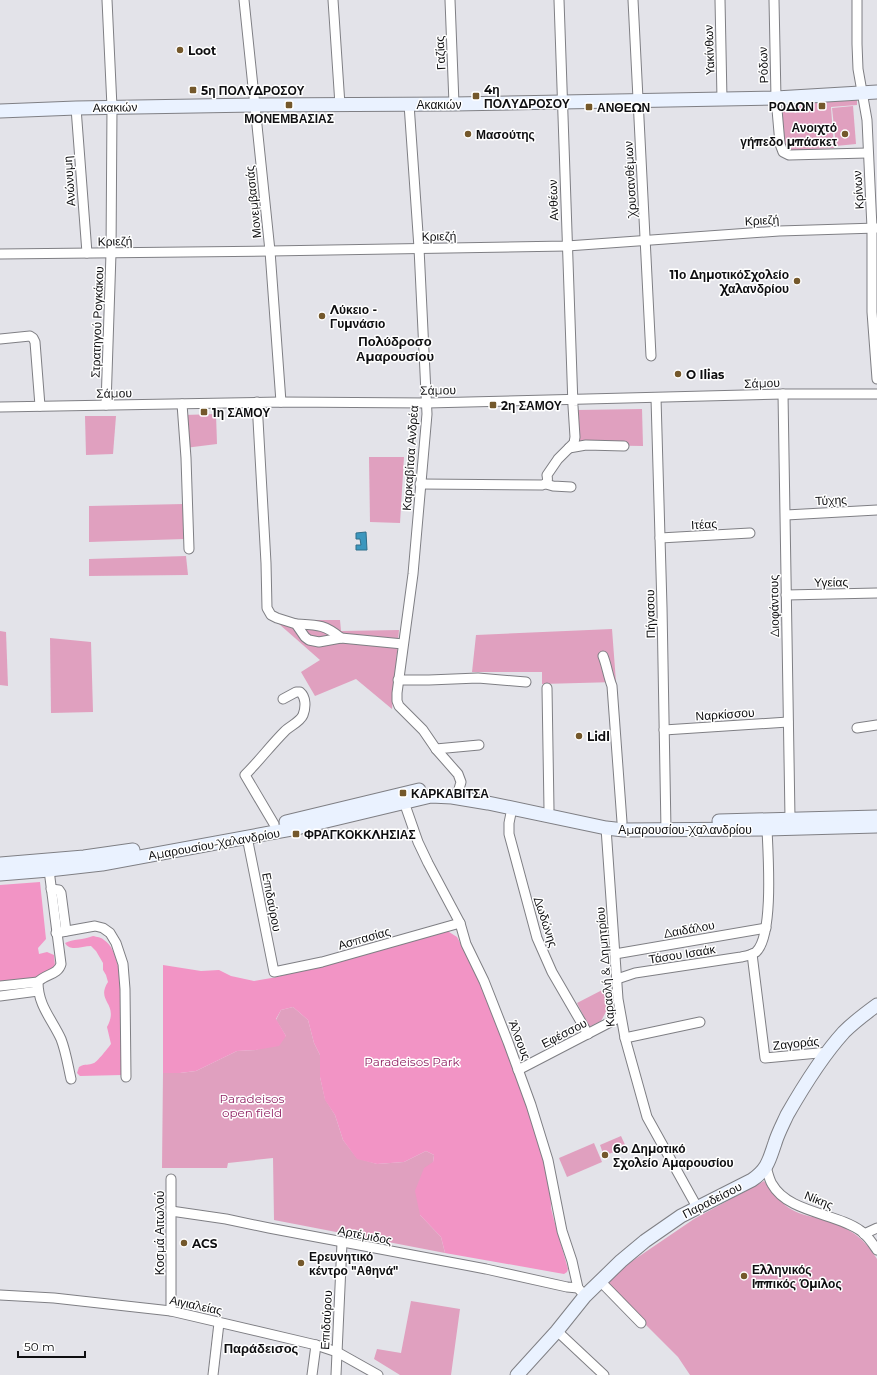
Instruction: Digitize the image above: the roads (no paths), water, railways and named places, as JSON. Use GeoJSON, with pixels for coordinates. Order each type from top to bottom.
{"type":"FeatureCollection","features":[{"type":"Feature","properties":{"kind":"street","name":"Στρατηγού Ρογκάκου"},"geometry":{"type":"LineString","coordinates":[[106,405],[111,253],[112,107],[107,0]]}},
{"type":"Feature","properties":{"kind":"street","name":"Μονεμβασιάς"},"geometry":{"type":"LineString","coordinates":[[244,0],[270,251],[281,402]]}},
{"type":"Feature","properties":{"kind":"street"},"geometry":{"type":"LineString","coordinates":[[333,0],[340,105]]}},
{"type":"Feature","properties":{"kind":"street","name":"Γαζίας"},"geometry":{"type":"LineString","coordinates":[[450,0],[454,104]]}},
{"type":"Feature","properties":{"kind":"street","name":"Ανθέων"},"geometry":{"type":"LineString","coordinates":[[558,0],[575,437],[574,443],[569,448]]}},
{"type":"Feature","properties":{"kind":"street","name":"Χρυσανθέμων"},"geometry":{"type":"LineString","coordinates":[[633,0],[651,356]]}},
{"type":"Feature","properties":{"kind":"street","name":"Υακίνθων"},"geometry":{"type":"LineString","coordinates":[[720,0],[722,99]]}},
{"type":"Feature","properties":{"kind":"street","name":"Ρόδων"},"geometry":{"type":"LineString","coordinates":[[774,0],[776,98],[780,144],[783,152],[789,155],[867,153]]}},
{"type":"Feature","properties":{"kind":"street","name":"Κρίνων"},"geometry":{"type":"LineString","coordinates":[[857,0],[858,69],[867,120],[867,153],[875,228],[872,312],[877,379]]}},
{"type":"Feature","properties":{"kind":"street","name":"Ακακιών"},"geometry":{"type":"LineString","coordinates":[[0,111],[112,107],[562,103],[638,100],[776,98],[877,92]]}},
{"type":"Feature","properties":{"kind":"street","name":"Καρκαβίτσα Ανδρέα"},"geometry":{"type":"LineString","coordinates":[[409,104],[419,248],[427,414],[413,574],[398,680],[397,701],[399,706],[418,724],[436,749],[458,774],[461,782],[459,789]]}},
{"type":"Feature","properties":{"kind":"street","name":"Ανώνυμη"},"geometry":{"type":"LineString","coordinates":[[76,108],[87,253]]}},
{"type":"Feature","properties":{"kind":"street","name":"Κριεζή"},"geometry":{"type":"LineString","coordinates":[[0,254],[567,246],[779,231],[875,228]]}},
{"type":"Feature","properties":{"kind":"street"},"geometry":{"type":"LineString","coordinates":[[0,339],[30,336],[33,338],[35,342],[40,406]]}},
{"type":"Feature","properties":{"kind":"street","name":"Σάμου"},"geometry":{"type":"LineString","coordinates":[[0,407],[257,402],[427,403],[783,394],[877,394]]}},
{"type":"Feature","properties":{"kind":"street","name":"Διοφάντους"},"geometry":{"type":"LineString","coordinates":[[783,394],[790,818]]}},
{"type":"Feature","properties":{"kind":"street","name":"Πήγασου"},"geometry":{"type":"LineString","coordinates":[[656,398],[665,826]]}},
{"type":"Feature","properties":{"kind":"street"},"geometry":{"type":"LineString","coordinates":[[257,402],[267,608],[271,615],[277,618],[296,624],[320,626],[332,630],[341,638]]}},
{"type":"Feature","properties":{"kind":"street"},"geometry":{"type":"LineString","coordinates":[[182,404],[186,458],[188,549]]}},
{"type":"Feature","properties":{"kind":"street"},"geometry":{"type":"LineString","coordinates":[[546,484],[548,481],[547,475],[558,459],[569,448],[586,445],[624,446]]}},
{"type":"Feature","properties":{"kind":"street"},"geometry":{"type":"LineString","coordinates":[[420,484],[546,484],[571,487]]}},
{"type":"Feature","properties":{"kind":"street","name":"Τύχης"},"geometry":{"type":"LineString","coordinates":[[786,515],[877,510]]}},
{"type":"Feature","properties":{"kind":"street","name":"Ιτέας"},"geometry":{"type":"LineString","coordinates":[[660,538],[750,533]]}},
{"type":"Feature","properties":{"kind":"street","name":"Υγείας"},"geometry":{"type":"LineString","coordinates":[[786,595],[877,594]]}},
{"type":"Feature","properties":{"kind":"street"},"geometry":{"type":"LineString","coordinates":[[296,624],[305,637],[309,640],[319,642],[341,638],[403,644]]}},
{"type":"Feature","properties":{"kind":"street"},"geometry":{"type":"LineString","coordinates":[[603,656],[612,686],[622,822]]}},
{"type":"Feature","properties":{"kind":"street"},"geometry":{"type":"LineString","coordinates":[[398,680],[478,678],[526,682]]}},
{"type":"Feature","properties":{"kind":"street"},"geometry":{"type":"LineString","coordinates":[[547,688],[549,810]]}},
{"type":"Feature","properties":{"kind":"street"},"geometry":{"type":"LineString","coordinates":[[274,824],[245,775],[286,730],[303,715],[305,703],[300,692],[296,692],[283,699]]}},
{"type":"Feature","properties":{"kind":"street","name":"Ναρκίσσου"},"geometry":{"type":"LineString","coordinates":[[664,730],[788,722]]}},
{"type":"Feature","properties":{"kind":"street"},"geometry":{"type":"LineString","coordinates":[[857,728],[877,725]]}},
{"type":"Feature","properties":{"kind":"street"},"geometry":{"type":"LineString","coordinates":[[436,749],[479,745]]}},
{"type":"Feature","properties":{"kind":"street","name":"Αμαρουσίου-Χαλανδρίου"},"geometry":{"type":"LineString","coordinates":[[0,864],[84,858],[274,824],[417,790],[444,788],[459,789],[549,810],[603,820],[665,826],[767,829],[877,826]]}},
{"type":"Feature","properties":{"kind":"street","name":"Αμαρουσίου-Χαλανδρίου"},"geometry":{"type":"LineString","coordinates":[[0,874],[102,864],[325,823],[420,798],[440,796],[481,801],[606,828],[624,830],[790,818],[877,817]]}},
{"type":"Feature","properties":{"kind":"street","name":"Άλσους"},"geometry":{"type":"LineString","coordinates":[[404,802],[418,842],[460,923],[466,944],[484,981],[518,1070],[548,1160],[562,1231],[581,1292]]}},
{"type":"Feature","properties":{"kind":"street","name":"Δωδώνης"},"geometry":{"type":"LineString","coordinates":[[512,808],[509,823],[509,834],[537,938],[552,972],[588,1034]]}},
{"type":"Feature","properties":{"kind":"street","name":"Καραολή & Δημητρίου"},"geometry":{"type":"LineString","coordinates":[[606,828],[620,1017],[625,1038],[647,1117],[697,1207]]}},
{"type":"Feature","properties":{"kind":"street"},"geometry":{"type":"LineString","coordinates":[[752,954],[758,948],[766,928],[768,907],[767,829]]}},
{"type":"Feature","properties":{"kind":"street","name":"Επιδαύρου"},"geometry":{"type":"LineString","coordinates":[[247,838],[274,972]]}},
{"type":"Feature","properties":{"kind":"street"},"geometry":{"type":"LineString","coordinates":[[0,986],[38,982],[46,975],[57,972],[61,967],[49,870]]}},
{"type":"Feature","properties":{"kind":"street"},"geometry":{"type":"LineString","coordinates":[[51,889],[59,890],[61,893],[66,931]]}},
{"type":"Feature","properties":{"kind":"street","name":"Ασπασίας"},"geometry":{"type":"LineString","coordinates":[[274,972],[322,962],[460,923]]}},
{"type":"Feature","properties":{"kind":"street"},"geometry":{"type":"LineString","coordinates":[[56,933],[95,926],[103,928],[110,933],[116,943],[123,964],[125,989],[126,1077]]}},
{"type":"Feature","properties":{"kind":"street","name":"Δαιδάλου"},"geometry":{"type":"LineString","coordinates":[[615,954],[766,928]]}},
{"type":"Feature","properties":{"kind":"street","name":"Τάσου Ισαάκ"},"geometry":{"type":"LineString","coordinates":[[617,979],[635,973],[752,954]]}},
{"type":"Feature","properties":{"kind":"street","name":"Ζαγοράς"},"geometry":{"type":"LineString","coordinates":[[752,954],[766,1058],[828,1052]]}},
{"type":"Feature","properties":{"kind":"street"},"geometry":{"type":"LineString","coordinates":[[38,982],[38,991],[47,1016],[60,1038],[66,1054],[71,1079]]}},
{"type":"Feature","properties":{"kind":"street"},"geometry":{"type":"LineString","coordinates":[[0,996],[38,991]]}},
{"type":"Feature","properties":{"kind":"street","name":"Παραδείσου"},"geometry":{"type":"LineString","coordinates":[[516,1375],[556,1331],[581,1292],[600,1282],[655,1233],[697,1207],[752,1180],[762,1172],[766,1167],[786,1117],[828,1052],[854,1022],[877,1005]]}},
{"type":"Feature","properties":{"kind":"street","name":"Εφέσσου"},"geometry":{"type":"LineString","coordinates":[[518,1070],[620,1017]]}},
{"type":"Feature","properties":{"kind":"street"},"geometry":{"type":"LineString","coordinates":[[625,1038],[700,1022]]}},
{"type":"Feature","properties":{"kind":"street","name":"Νίκης"},"geometry":{"type":"LineString","coordinates":[[766,1167],[772,1185],[783,1197],[803,1208],[849,1224],[864,1234],[877,1250]]}},
{"type":"Feature","properties":{"kind":"street","name":"Κοσμά Αιτωλού"},"geometry":{"type":"LineString","coordinates":[[171,1179],[171,1311]]}},
{"type":"Feature","properties":{"kind":"street","name":"Αρτέμιδος"},"geometry":{"type":"LineString","coordinates":[[171,1211],[226,1219],[486,1269],[581,1292]]}},
{"type":"Feature","properties":{"kind":"street"},"geometry":{"type":"LineString","coordinates":[[864,1234],[877,1228]]}},
{"type":"Feature","properties":{"kind":"street","name":"Επιδαύρου"},"geometry":{"type":"LineString","coordinates":[[336,1375],[342,1242]]}},
{"type":"Feature","properties":{"kind":"street"},"geometry":{"type":"LineString","coordinates":[[600,1282],[641,1323]]}},
{"type":"Feature","properties":{"kind":"street","name":"Αιγιαλείας"},"geometry":{"type":"LineString","coordinates":[[0,1295],[54,1298],[171,1311],[316,1345],[337,1352],[378,1375]]}},
{"type":"Feature","properties":{"kind":"street"},"geometry":{"type":"LineString","coordinates":[[213,1375],[219,1322]]}},
{"type":"Feature","properties":{"kind":"street"},"geometry":{"type":"LineString","coordinates":[[556,1331],[604,1375]]}},
{"type":"Feature","properties":{"kind":"street"},"geometry":{"type":"LineString","coordinates":[[312,1375],[316,1345]]}},
{"type":"Feature","properties":{"kind":"water"},"geometry":{"type":"Polygon","coordinates":[[[366,532],[367,550],[356,550],[356,545],[361,545],[360,539],[356,539],[356,533],[366,532]]]}},
{"type":"Feature","properties":{"kind":"place","name":"Loot"},"geometry":{"type":"Point","coordinates":[180,50]}},
{"type":"Feature","properties":{"kind":"place","name":"5η ΠΟΛΥΔΡΟΣΟΥ"},"geometry":{"type":"Point","coordinates":[193,90]}},
{"type":"Feature","properties":{"kind":"place","name":"4η ΠΟΛΥΔΡΟΣΟΥ"},"geometry":{"type":"Point","coordinates":[476,96]}},
{"type":"Feature","properties":{"kind":"place","name":"ΜΟΝΕΜΒΑΣΙΑΣ"},"geometry":{"type":"Point","coordinates":[289,105]}},
{"type":"Feature","properties":{"kind":"place","name":"ΡΟΔΩΝ"},"geometry":{"type":"Point","coordinates":[822,106]}},
{"type":"Feature","properties":{"kind":"place","name":"ΑΝΘΕΩΝ"},"geometry":{"type":"Point","coordinates":[589,107]}},
{"type":"Feature","properties":{"kind":"place","name":"Μασούτης"},"geometry":{"type":"Point","coordinates":[468,134]}},
{"type":"Feature","properties":{"kind":"place","name":"Ανοιχτό γήπεδο μπάσκετ"},"geometry":{"type":"Point","coordinates":[845,134]}},
{"type":"Feature","properties":{"kind":"place","name":"11ο ΔημοτικόΣχολείο Χαλανδρίου"},"geometry":{"type":"Point","coordinates":[797,281]}},
{"type":"Feature","properties":{"kind":"place","name":"Λύκειο - Γυμνάσιο"},"geometry":{"type":"Point","coordinates":[322,316]}},
{"type":"Feature","properties":{"kind":"place","name":"O Ilias"},"geometry":{"type":"Point","coordinates":[678,374]}},
{"type":"Feature","properties":{"kind":"place","name":"2η ΣΑΜΟΥ"},"geometry":{"type":"Point","coordinates":[493,405]}},
{"type":"Feature","properties":{"kind":"place","name":"1η ΣΑΜΟΥ"},"geometry":{"type":"Point","coordinates":[204,412]}},
{"type":"Feature","properties":{"kind":"place","name":"Lidl"},"geometry":{"type":"Point","coordinates":[579,736]}},
{"type":"Feature","properties":{"kind":"place","name":"ΚΑΡΚΑΒΙΤΣΑ"},"geometry":{"type":"Point","coordinates":[403,793]}},
{"type":"Feature","properties":{"kind":"place","name":"ΦΡΑΓΚΟΚΚΛΗΣΙΑΣ"},"geometry":{"type":"Point","coordinates":[296,834]}},
{"type":"Feature","properties":{"kind":"place","name":"6ο Δημοτικό Σχολείο Αμαρουσίου"},"geometry":{"type":"Point","coordinates":[605,1155]}},
{"type":"Feature","properties":{"kind":"place","name":"ACS"},"geometry":{"type":"Point","coordinates":[184,1243]}},
{"type":"Feature","properties":{"kind":"place","name":"Ερευνητικό κέντρο \"Αθηνά\""},"geometry":{"type":"Point","coordinates":[301,1263]}},
{"type":"Feature","properties":{"kind":"place","name":"Ελληνικός Ιππικός Όμιλος"},"geometry":{"type":"Point","coordinates":[744,1276]}},
{"type":"Feature","properties":{"kind":"district","name":"Πολύδροσο Αμαρουσίου"},"geometry":{"type":"Point","coordinates":[395,348]}},
{"type":"Feature","properties":{"kind":"district","name":"Παράδεισος"},"geometry":{"type":"Point","coordinates":[261,1348]}},
{"type":"Feature","properties":{"kind":"park label","name":"Paradeisos Park"},"geometry":{"type":"Point","coordinates":[412,1061]}},
{"type":"Feature","properties":{"kind":"park label","name":"Paradeisos open field"},"geometry":{"type":"Point","coordinates":[252,1105]}}]}
